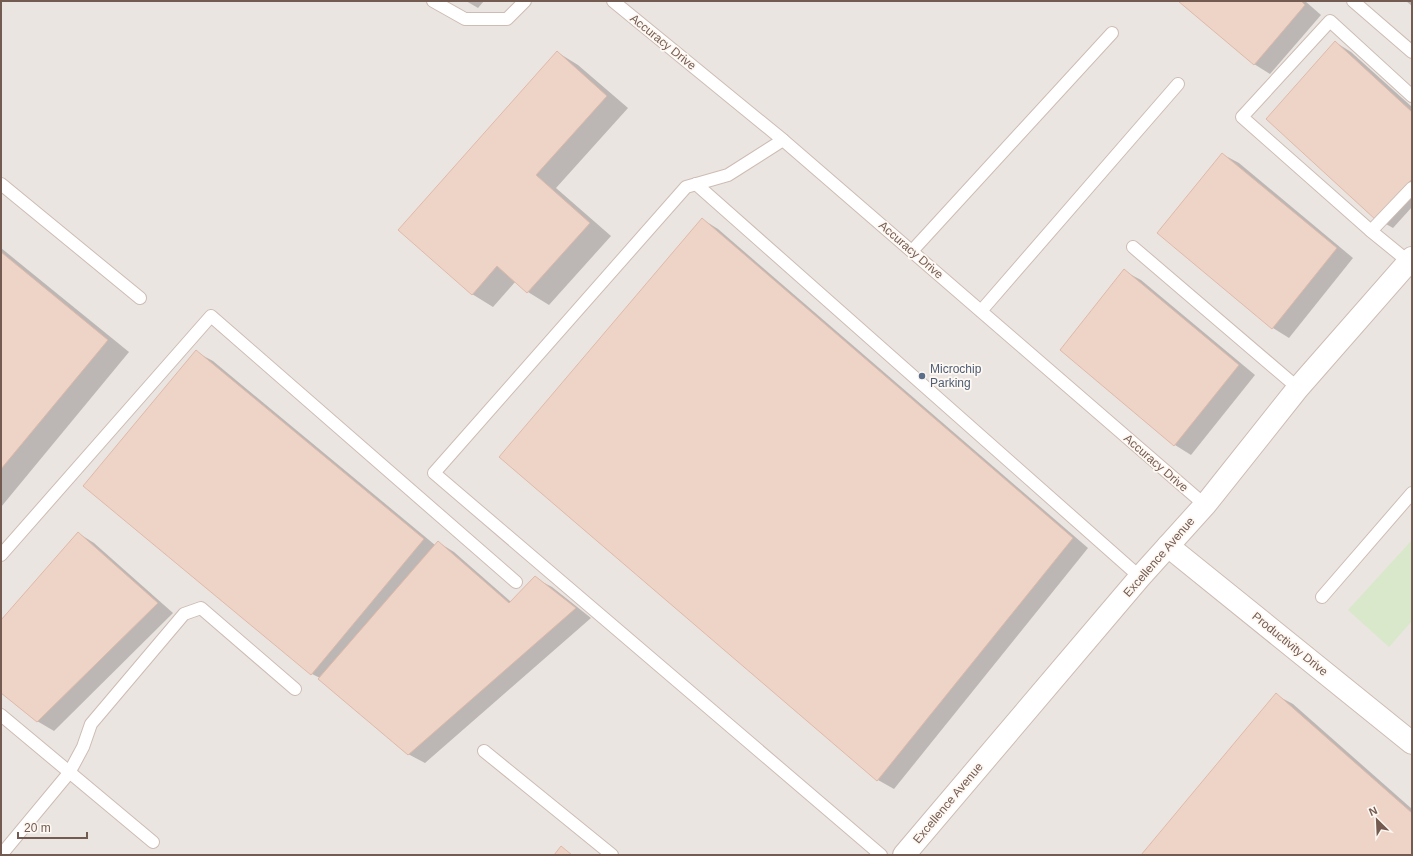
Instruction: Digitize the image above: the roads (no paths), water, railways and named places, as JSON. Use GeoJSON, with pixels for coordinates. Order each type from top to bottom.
{"type":"FeatureCollection","features":[{"type":"Feature","properties":{"kind":"street","name":"Excellence Avenue"},"geometry":{"type":"LineString","coordinates":[[904,855],[1140,577],[1205,505],[1298,388],[1411,260]]}},
{"type":"Feature","properties":{"kind":"street","name":"Productivity Drive"},"geometry":{"type":"LineString","coordinates":[[1168,546],[1412,743]]}},
{"type":"Feature","properties":{"kind":"lane"},"geometry":{"type":"LineString","coordinates":[[433,1],[465,19],[507,19],[525,1]]}},
{"type":"Feature","properties":{"kind":"lane","name":"Accuracy Drive"},"geometry":{"type":"LineString","coordinates":[[613,1],[782,140],[1205,505]]}},
{"type":"Feature","properties":{"kind":"lane"},"geometry":{"type":"LineString","coordinates":[[1353,1],[1412,52]]}},
{"type":"Feature","properties":{"kind":"lane"},"geometry":{"type":"LineString","coordinates":[[1411,260],[1371,231],[1242,117],[1330,21],[1412,96]]}},
{"type":"Feature","properties":{"kind":"lane"},"geometry":{"type":"LineString","coordinates":[[912,251],[1112,33]]}},
{"type":"Feature","properties":{"kind":"lane"},"geometry":{"type":"LineString","coordinates":[[981,311],[1178,84]]}},
{"type":"Feature","properties":{"kind":"lane"},"geometry":{"type":"LineString","coordinates":[[782,140],[728,175],[686,186],[434,473],[881,855]]}},
{"type":"Feature","properties":{"kind":"lane"},"geometry":{"type":"LineString","coordinates":[[1,184],[140,298]]}},
{"type":"Feature","properties":{"kind":"lane"},"geometry":{"type":"LineString","coordinates":[[696,184],[1140,577]]}},
{"type":"Feature","properties":{"kind":"lane"},"geometry":{"type":"LineString","coordinates":[[1371,231],[1412,188]]}},
{"type":"Feature","properties":{"kind":"lane"},"geometry":{"type":"LineString","coordinates":[[1133,247],[1298,388]]}},
{"type":"Feature","properties":{"kind":"lane"},"geometry":{"type":"LineString","coordinates":[[1,555],[211,316],[516,582]]}},
{"type":"Feature","properties":{"kind":"lane"},"geometry":{"type":"LineString","coordinates":[[1322,597],[1412,493]]}},
{"type":"Feature","properties":{"kind":"lane"},"geometry":{"type":"LineString","coordinates":[[1,855],[69,772],[83,747],[91,724],[184,614],[201,608],[295,689]]}},
{"type":"Feature","properties":{"kind":"lane"},"geometry":{"type":"LineString","coordinates":[[1,715],[153,842]]}},
{"type":"Feature","properties":{"kind":"lane"},"geometry":{"type":"LineString","coordinates":[[484,751],[612,855]]}},
{"type":"Feature","properties":{"kind":"place","name":"Microchip Parking"},"geometry":{"type":"Point","coordinates":[922,376]}}]}
